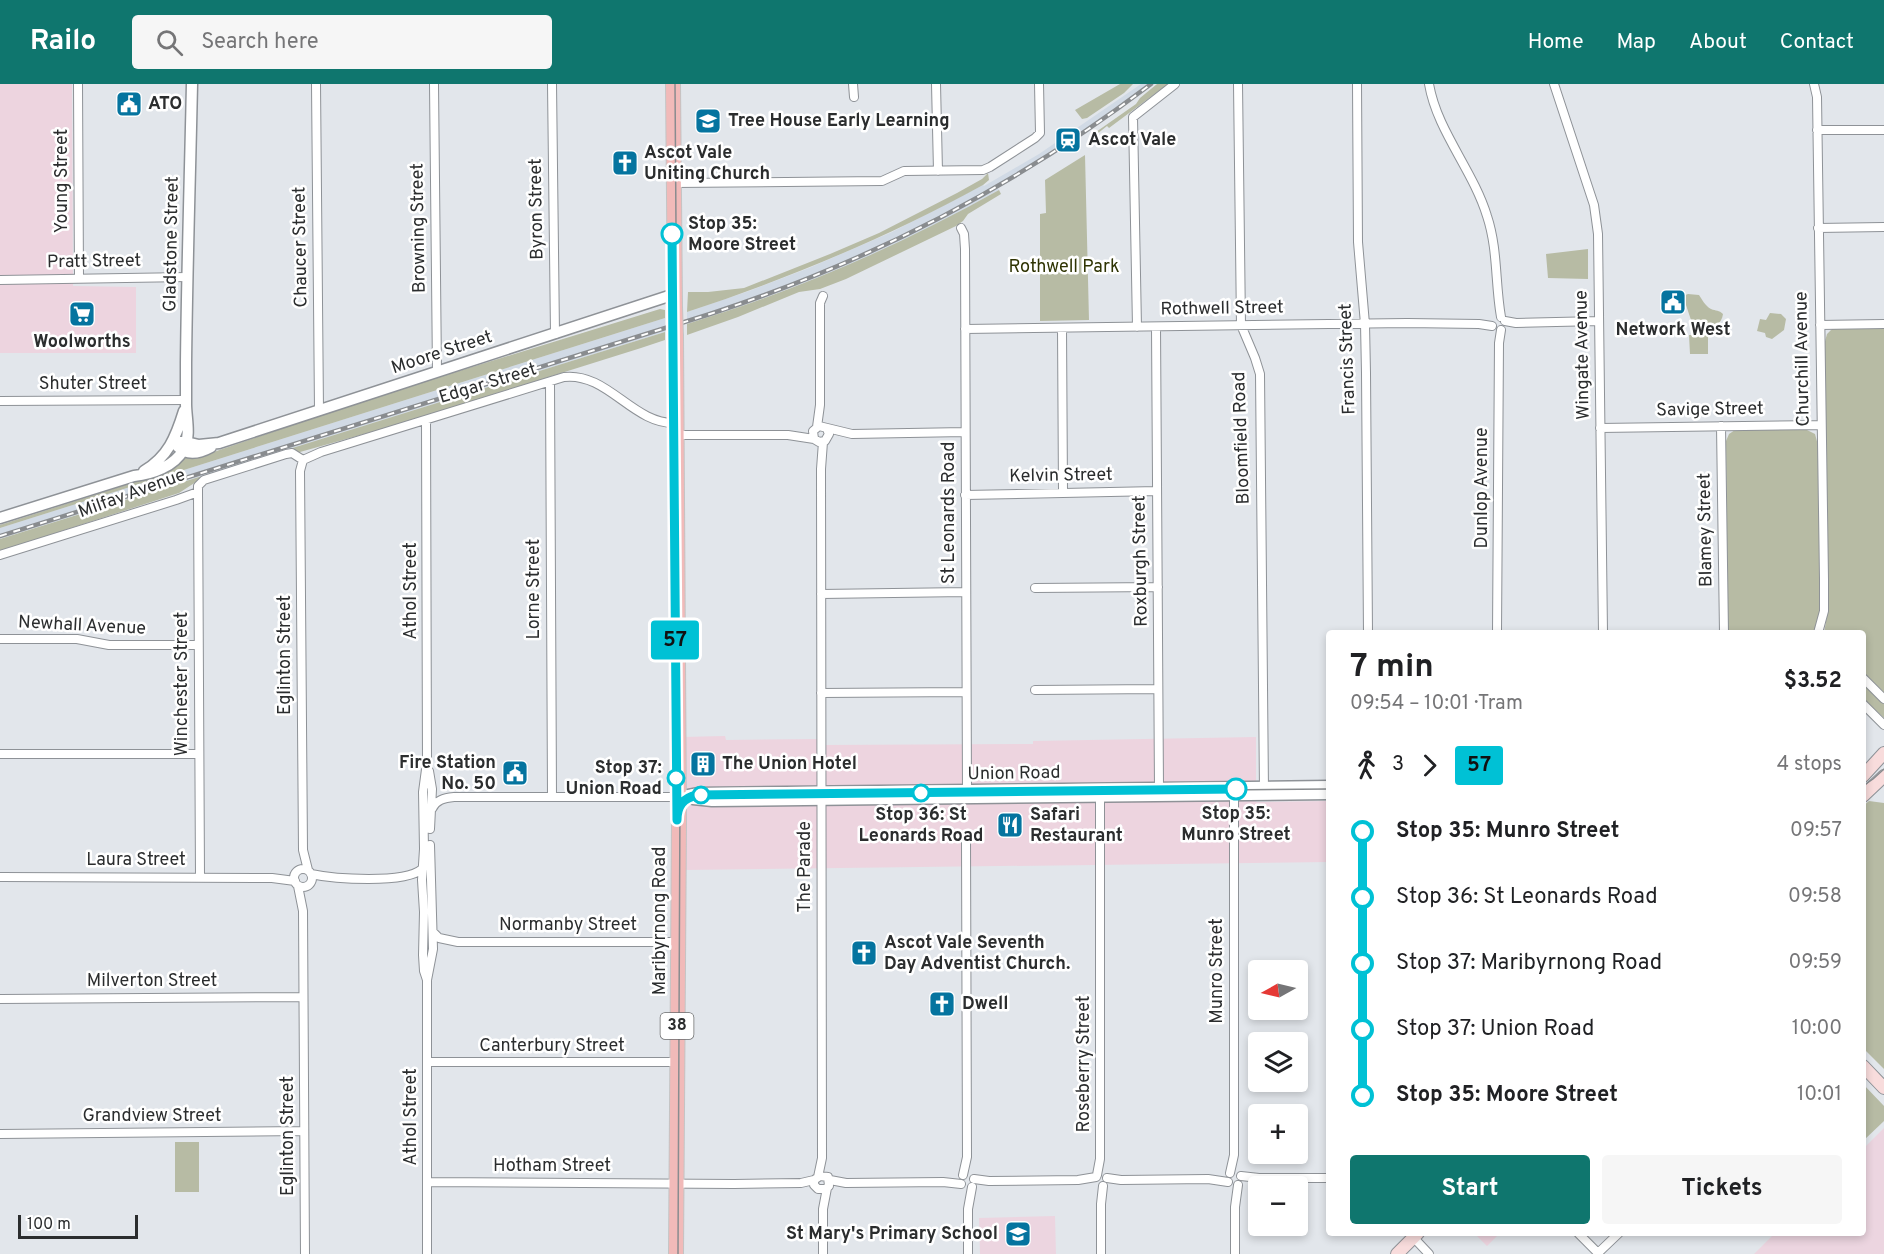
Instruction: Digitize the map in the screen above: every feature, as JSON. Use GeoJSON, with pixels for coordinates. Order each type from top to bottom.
{"type":"FeatureCollection","features":[{"type":"Feature","properties":{"kind":"main road","name":"Maribyrnong Road"},"geometry":{"type":"LineString","coordinates":[[673,84],[676,429],[687,793],[678,819],[676,1254]]}},
{"type":"Feature","properties":{"kind":"main road"},"geometry":{"type":"LineString","coordinates":[[1866,770],[1884,753]]}},
{"type":"Feature","properties":{"kind":"main road"},"geometry":{"type":"LineString","coordinates":[[1866,787],[1881,779]]}},
{"type":"Feature","properties":{"kind":"main road"},"geometry":{"type":"LineString","coordinates":[[1866,793],[1881,779]]}},
{"type":"Feature","properties":{"kind":"main road"},"geometry":{"type":"LineString","coordinates":[[1866,1069],[1884,1088]]}},
{"type":"Feature","properties":{"kind":"main road"},"geometry":{"type":"LineString","coordinates":[[1396,1254],[1414,1236]]}},
{"type":"Feature","properties":{"kind":"street","name":"Young Street"},"geometry":{"type":"LineString","coordinates":[[78,84],[79,278]]}},
{"type":"Feature","properties":{"kind":"street","name":"Gladstone Street"},"geometry":{"type":"LineString","coordinates":[[184,447],[188,422],[186,402],[192,84]]}},
{"type":"Feature","properties":{"kind":"street","name":"Chaucer Street"},"geometry":{"type":"LineString","coordinates":[[316,84],[319,410]]}},
{"type":"Feature","properties":{"kind":"street","name":"Browning Street"},"geometry":{"type":"LineString","coordinates":[[434,84],[437,372]]}},
{"type":"Feature","properties":{"kind":"street","name":"Byron Street"},"geometry":{"type":"LineString","coordinates":[[552,84],[555,334]]}},
{"type":"Feature","properties":{"kind":"street"},"geometry":{"type":"LineString","coordinates":[[853,84],[854,97]]}},
{"type":"Feature","properties":{"kind":"street"},"geometry":{"type":"LineString","coordinates":[[936,84],[938,171]]}},
{"type":"Feature","properties":{"kind":"street"},"geometry":{"type":"LineString","coordinates":[[674,183],[882,181],[904,171],[983,170],[1040,133],[1039,84]]}},
{"type":"Feature","properties":{"kind":"street"},"geometry":{"type":"LineString","coordinates":[[1137,327],[1133,117],[1175,84]]}},
{"type":"Feature","properties":{"kind":"street","name":"Bloomfield Road"},"geometry":{"type":"LineString","coordinates":[[1238,84],[1240,325],[1260,374],[1264,791]]}},
{"type":"Feature","properties":{"kind":"street","name":"Francis Street"},"geometry":{"type":"LineString","coordinates":[[1357,84],[1358,242],[1365,324],[1368,630]]}},
{"type":"Feature","properties":{"kind":"street","name":"Dunlop Avenue"},"geometry":{"type":"LineString","coordinates":[[1429,84],[1434,106],[1487,215],[1495,252],[1499,323],[1497,630]]}},
{"type":"Feature","properties":{"kind":"street","name":"Wingate Avenue"},"geometry":{"type":"LineString","coordinates":[[1554,84],[1597,220],[1603,630]]}},
{"type":"Feature","properties":{"kind":"street","name":"Churchill Avenue"},"geometry":{"type":"LineString","coordinates":[[1814,84],[1817,97],[1824,611],[1819,630]]}},
{"type":"Feature","properties":{"kind":"street"},"geometry":{"type":"LineString","coordinates":[[1817,130],[1884,130]]}},
{"type":"Feature","properties":{"kind":"street"},"geometry":{"type":"LineString","coordinates":[[1818,228],[1884,227]]}},
{"type":"Feature","properties":{"kind":"street","name":"St Leonards Road"},"geometry":{"type":"LineString","coordinates":[[961,228],[964,234],[965,249],[967,795]]}},
{"type":"Feature","properties":{"kind":"street","name":"Pratt Street"},"geometry":{"type":"LineString","coordinates":[[0,280],[188,277]]}},
{"type":"Feature","properties":{"kind":"street","name":"The Parade"},"geometry":{"type":"LineString","coordinates":[[823,296],[820,303],[823,1254]]}},
{"type":"Feature","properties":{"kind":"street","name":"Moore Street"},"geometry":{"type":"LineString","coordinates":[[173,442],[184,447],[219,443],[555,334],[675,300]]}},
{"type":"Feature","properties":{"kind":"street","name":"Rothwell Street"},"geometry":{"type":"LineString","coordinates":[[965,329],[1599,321]]}},
{"type":"Feature","properties":{"kind":"street"},"geometry":{"type":"LineString","coordinates":[[1820,325],[1884,324]]}},
{"type":"Feature","properties":{"kind":"street","name":"Roxburgh Street"},"geometry":{"type":"LineString","coordinates":[[1156,327],[1159,792]]}},
{"type":"Feature","properties":{"kind":"street"},"geometry":{"type":"LineString","coordinates":[[1062,328],[1063,492]]}},
{"type":"Feature","properties":{"kind":"street","name":"Edgar Street"},"geometry":{"type":"LineString","coordinates":[[303,460],[315,454],[564,377],[582,377],[600,385],[652,419],[676,429],[788,435],[820,434]]}},
{"type":"Feature","properties":{"kind":"street","name":"Lorne Street"},"geometry":{"type":"LineString","coordinates":[[550,382],[552,797]]}},
{"type":"Feature","properties":{"kind":"street","name":"Shuter Street"},"geometry":{"type":"LineString","coordinates":[[0,401],[186,402]]}},
{"type":"Feature","properties":{"kind":"street","name":"Gladstone Street"},"geometry":{"type":"LineString","coordinates":[[173,442],[186,402]]}},
{"type":"Feature","properties":{"kind":"street","name":"Athol Street"},"geometry":{"type":"LineString","coordinates":[[426,420],[427,762],[431,790],[430,917],[434,935],[427,981],[427,1254]]}},
{"type":"Feature","properties":{"kind":"street","name":"Blamey Street"},"geometry":{"type":"LineString","coordinates":[[1721,426],[1724,630]]}},
{"type":"Feature","properties":{"kind":"street","name":"Savige Street"},"geometry":{"type":"LineString","coordinates":[[1600,428],[1821,426]]}},
{"type":"Feature","properties":{"kind":"street"},"geometry":{"type":"LineString","coordinates":[[820,434],[965,432]]}},
{"type":"Feature","properties":{"kind":"street"},"geometry":{"type":"LineString","coordinates":[[134,476],[154,465],[163,457],[173,442]]}},
{"type":"Feature","properties":{"kind":"street"},"geometry":{"type":"LineString","coordinates":[[0,518],[156,471],[166,466],[184,447]]}},
{"type":"Feature","properties":{"kind":"street","name":"Milfay Avenue"},"geometry":{"type":"LineString","coordinates":[[0,555],[198,492],[198,486],[204,480],[286,454],[292,453],[303,460]]}},
{"type":"Feature","properties":{"kind":"street","name":"Eglinton Street"},"geometry":{"type":"LineString","coordinates":[[303,460],[300,491],[305,1254]]}},
{"type":"Feature","properties":{"kind":"street","name":"Kelvin Street"},"geometry":{"type":"LineString","coordinates":[[965,495],[1157,491]]}},
{"type":"Feature","properties":{"kind":"street","name":"Winchester Street"},"geometry":{"type":"LineString","coordinates":[[198,492],[200,877]]}},
{"type":"Feature","properties":{"kind":"street"},"geometry":{"type":"LineString","coordinates":[[1035,588],[1158,587]]}},
{"type":"Feature","properties":{"kind":"street"},"geometry":{"type":"LineString","coordinates":[[821,594],[966,592]]}},
{"type":"Feature","properties":{"kind":"street","name":"Newhall Avenue"},"geometry":{"type":"LineString","coordinates":[[0,639],[77,639],[109,645],[198,645]]}},
{"type":"Feature","properties":{"kind":"street"},"geometry":{"type":"LineString","coordinates":[[1866,681],[1884,699]]}},
{"type":"Feature","properties":{"kind":"street"},"geometry":{"type":"LineString","coordinates":[[1035,690],[1158,689]]}},
{"type":"Feature","properties":{"kind":"street"},"geometry":{"type":"LineString","coordinates":[[821,693],[966,692]]}},
{"type":"Feature","properties":{"kind":"street"},"geometry":{"type":"LineString","coordinates":[[1866,707],[1884,724]]}},
{"type":"Feature","properties":{"kind":"street"},"geometry":{"type":"LineString","coordinates":[[0,754],[199,754]]}},
{"type":"Feature","properties":{"kind":"street","name":"Athol Street"},"geometry":{"type":"LineString","coordinates":[[427,762],[431,790]]}},
{"type":"Feature","properties":{"kind":"street","name":"Union Road"},"geometry":{"type":"LineString","coordinates":[[1264,791],[1326,786]]}},
{"type":"Feature","properties":{"kind":"street","name":"Union Road"},"geometry":{"type":"LineString","coordinates":[[431,790],[460,797]]}},
{"type":"Feature","properties":{"kind":"street","name":"Union Road"},"geometry":{"type":"LineString","coordinates":[[431,805],[448,798],[460,797],[687,793],[821,796],[1234,791],[1326,794]]}},
{"type":"Feature","properties":{"kind":"street","name":"Munro Street"},"geometry":{"type":"LineString","coordinates":[[1234,791],[1235,1254]]}},
{"type":"Feature","properties":{"kind":"street","name":"Union Road"},"geometry":{"type":"LineString","coordinates":[[687,793],[712,801]]}},
{"type":"Feature","properties":{"kind":"street","name":"Roseberry Street"},"geometry":{"type":"LineString","coordinates":[[1100,793],[1101,1254]]}},
{"type":"Feature","properties":{"kind":"street","name":"Union Road"},"geometry":{"type":"LineString","coordinates":[[678,819],[691,805],[701,802],[821,796]]}},
{"type":"Feature","properties":{"kind":"street","name":"Athol Street"},"geometry":{"type":"LineString","coordinates":[[427,981],[424,971],[421,871],[431,805]]}},
{"type":"Feature","properties":{"kind":"street"},"geometry":{"type":"LineString","coordinates":[[966,840],[968,1254]]}},
{"type":"Feature","properties":{"kind":"street"},"geometry":{"type":"LineString","coordinates":[[421,871],[431,882]]}},
{"type":"Feature","properties":{"kind":"street","name":"Laura Street"},"geometry":{"type":"LineString","coordinates":[[0,878],[401,878],[421,871]]}},
{"type":"Feature","properties":{"kind":"street"},"geometry":{"type":"LineString","coordinates":[[401,878],[415,881],[423,892]]}},
{"type":"Feature","properties":{"kind":"street"},"geometry":{"type":"LineString","coordinates":[[423,940],[434,935]]}},
{"type":"Feature","properties":{"kind":"street","name":"Normanby Street"},"geometry":{"type":"LineString","coordinates":[[434,935],[444,940],[458,942]]}},
{"type":"Feature","properties":{"kind":"street","name":"Normanby Street"},"geometry":{"type":"LineString","coordinates":[[423,952],[433,951],[443,944],[458,942],[678,942]]}},
{"type":"Feature","properties":{"kind":"street","name":"Milverton Street"},"geometry":{"type":"LineString","coordinates":[[0,999],[303,997]]}},
{"type":"Feature","properties":{"kind":"street","name":"Canterbury Street"},"geometry":{"type":"LineString","coordinates":[[428,1062],[677,1062]]}},
{"type":"Feature","properties":{"kind":"street","name":"Grandview Street"},"geometry":{"type":"LineString","coordinates":[[0,1134],[304,1131]]}},
{"type":"Feature","properties":{"kind":"street"},"geometry":{"type":"LineString","coordinates":[[822,1183],[1326,1178]]}},
{"type":"Feature","properties":{"kind":"street","name":"Hotham Street"},"geometry":{"type":"LineString","coordinates":[[427,1182],[822,1183]]}},
{"type":"Feature","properties":{"kind":"street"},"geometry":{"type":"LineString","coordinates":[[1416,1236],[1430,1254]]}},
{"type":"Feature","properties":{"kind":"street"},"geometry":{"type":"LineString","coordinates":[[1581,1236],[1599,1254],[1616,1236]]}},
{"type":"Feature","properties":{"kind":"shaded area"},"geometry":{"type":"Polygon","coordinates":[[[0,84],[72,84],[73,286],[136,287],[136,353],[0,353],[0,84]]]}},
{"type":"Feature","properties":{"kind":"shaded area"},"geometry":{"type":"Polygon","coordinates":[[[1141,84],[1154,84],[1060,151],[998,188],[999,190],[926,230],[834,272],[687,324],[687,312],[809,268],[892,232],[984,186],[1039,154],[1141,84]]]}},
{"type":"Feature","properties":{"kind":"shaded area"},"geometry":{"type":"Polygon","coordinates":[[[665,318],[665,332],[0,539],[0,528],[665,318]]]}},
{"type":"Feature","properties":{"kind":"shaded area"},"geometry":{"type":"Polygon","coordinates":[[[725,736],[726,740],[821,739],[822,745],[1033,744],[1033,741],[1256,737],[1256,802],[1326,801],[1326,862],[683,870],[682,737],[725,736]]]}},
{"type":"Feature","properties":{"kind":"shaded area"},"geometry":{"type":"Polygon","coordinates":[[[1884,1128],[1884,1254],[1754,1254],[1772,1236],[1866,1236],[1866,1146],[1884,1128]]]}},
{"type":"Feature","properties":{"kind":"shaded area","name":"St Mary's Primary School"},"geometry":{"type":"Polygon","coordinates":[[[1055,1216],[1056,1254],[980,1254],[979,1218],[1055,1216]]]}},
{"type":"Feature","properties":{"kind":"shaded area"},"geometry":{"type":"Polygon","coordinates":[[[1477,1236],[1497,1236],[1487,1246],[1477,1236]]]}},
{"type":"Feature","properties":{"kind":"green space"},"geometry":{"type":"Polygon","coordinates":[[[1120,84],[1133,84],[1124,93],[1087,118],[1082,119],[1075,110],[1120,84]]]}},
{"type":"Feature","properties":{"kind":"green space"},"geometry":{"type":"Polygon","coordinates":[[[1157,84],[1168,84],[1109,128],[1107,126],[1097,134],[1096,132],[1136,104],[1157,84]]]}},
{"type":"Feature","properties":{"kind":"green space","name":"Rothwell Park"},"geometry":{"type":"Polygon","coordinates":[[[1085,155],[1089,320],[1040,321],[1040,214],[1046,213],[1045,180],[1085,155]]]}},
{"type":"Feature","properties":{"kind":"green space"},"geometry":{"type":"Polygon","coordinates":[[[988,173],[989,180],[983,185],[875,239],[801,271],[687,312],[688,292],[744,288],[830,254],[879,233],[957,193],[988,173]]]}},
{"type":"Feature","properties":{"kind":"green space"},"geometry":{"type":"Polygon","coordinates":[[[999,190],[1001,194],[968,214],[956,226],[846,279],[820,289],[799,292],[687,335],[687,324],[768,297],[846,266],[923,230],[999,190]]]}},
{"type":"Feature","properties":{"kind":"green space"},"geometry":{"type":"Polygon","coordinates":[[[1588,249],[1588,279],[1548,278],[1546,254],[1588,249]]]}},
{"type":"Feature","properties":{"kind":"green space"},"geometry":{"type":"Polygon","coordinates":[[[1699,295],[1709,308],[1723,314],[1721,321],[1703,333],[1697,331],[1683,296],[1699,295]]]}},
{"type":"Feature","properties":{"kind":"green space"},"geometry":{"type":"Polygon","coordinates":[[[660,309],[665,310],[665,318],[0,528],[0,525],[160,474],[183,456],[202,456],[378,396],[660,309]]]}},
{"type":"Feature","properties":{"kind":"green space"},"geometry":{"type":"Polygon","coordinates":[[[1770,313],[1781,314],[1786,319],[1784,330],[1772,339],[1766,337],[1765,333],[1757,331],[1760,319],[1766,320],[1770,313]]]}},
{"type":"Feature","properties":{"kind":"green space"},"geometry":{"type":"Polygon","coordinates":[[[1833,328],[1884,328],[1884,693],[1866,676],[1866,630],[1825,630],[1828,610],[1824,345],[1827,334],[1833,328]]]}},
{"type":"Feature","properties":{"kind":"green space"},"geometry":{"type":"Polygon","coordinates":[[[665,332],[665,340],[641,348],[389,427],[202,478],[179,493],[0,551],[0,539],[665,332]]]}},
{"type":"Feature","properties":{"kind":"green space"},"geometry":{"type":"Polygon","coordinates":[[[1689,335],[1708,335],[1708,354],[1690,354],[1689,335]]]}},
{"type":"Feature","properties":{"kind":"green space"},"geometry":{"type":"Polygon","coordinates":[[[1735,430],[1807,430],[1815,434],[1819,449],[1820,603],[1819,622],[1815,630],[1728,630],[1726,441],[1729,434],[1735,430]]]}},
{"type":"Feature","properties":{"kind":"green space"},"geometry":{"type":"Polygon","coordinates":[[[1866,686],[1884,704],[1884,718],[1866,702],[1866,686]]]}},
{"type":"Feature","properties":{"kind":"green space"},"geometry":{"type":"Polygon","coordinates":[[[1869,801],[1884,803],[1884,1069],[1866,1051],[1866,804],[1869,801]]]}},
{"type":"Feature","properties":{"kind":"green space"},"geometry":{"type":"Polygon","coordinates":[[[1866,1087],[1884,1106],[1884,1121],[1866,1138],[1866,1087]]]}},
{"type":"Feature","properties":{"kind":"green space"},"geometry":{"type":"Polygon","coordinates":[[[175,1142],[199,1142],[199,1192],[175,1192],[175,1142]]]}},
{"type":"Feature","properties":{"kind":"tram line"},"geometry":{"type":"LineString","coordinates":[[675,84],[680,797],[678,1254]]}},
{"type":"Feature","properties":{"kind":"tram line","name":"57"},"geometry":{"type":"LineString","coordinates":[[672,234],[677,820],[681,803],[697,795],[1236,789]]}},
{"type":"Feature","properties":{"kind":"tram line"},"geometry":{"type":"LineString","coordinates":[[1866,784],[1884,769]]}},
{"type":"Feature","properties":{"kind":"tram line"},"geometry":{"type":"LineString","coordinates":[[678,810],[685,800],[700,795],[1326,789]]}},
{"type":"Feature","properties":{"kind":"railway"},"geometry":{"type":"LineString","coordinates":[[0,536],[710,314],[769,293],[884,245],[995,187],[1100,121],[1151,84]]}},
{"type":"Feature","properties":{"kind":"place","name":"ATO"},"geometry":{"type":"Point","coordinates":[129,104]}},
{"type":"Feature","properties":{"kind":"place","name":"Tree House Early Learning"},"geometry":{"type":"Point","coordinates":[708,121]}},
{"type":"Feature","properties":{"kind":"place","name":"Ascot Vale"},"geometry":{"type":"Point","coordinates":[1068,140]}},
{"type":"Feature","properties":{"kind":"place","name":"Ascot Vale Uniting Church"},"geometry":{"type":"Point","coordinates":[625,163]}},
{"type":"Feature","properties":{"kind":"place","name":"Stop 35: Moore Street"},"geometry":{"type":"Point","coordinates":[672,234]}},
{"type":"Feature","properties":{"kind":"place","name":"Network West"},"geometry":{"type":"Point","coordinates":[1673,302]}},
{"type":"Feature","properties":{"kind":"place","name":"Woolworths"},"geometry":{"type":"Point","coordinates":[82,314]}},
{"type":"Feature","properties":{"kind":"place","name":"The Union Hotel"},"geometry":{"type":"Point","coordinates":[703,764]}},
{"type":"Feature","properties":{"kind":"place","name":"Fire Station No. 50"},"geometry":{"type":"Point","coordinates":[515,773]}},
{"type":"Feature","properties":{"kind":"place","name":"Stop 37: Union Road"},"geometry":{"type":"Point","coordinates":[676,778]}},
{"type":"Feature","properties":{"kind":"place","name":"Stop 35: Munro Street"},"geometry":{"type":"Point","coordinates":[1236,789]}},
{"type":"Feature","properties":{"kind":"place","name":"Stop 36: St Leonards Road"},"geometry":{"type":"Point","coordinates":[921,793]}},
{"type":"Feature","properties":{"kind":"place","name":"Safari Restaurant"},"geometry":{"type":"Point","coordinates":[1010,825]}},
{"type":"Feature","properties":{"kind":"place","name":"Ascot Vale Seventh Day Adventist Church."},"geometry":{"type":"Point","coordinates":[864,953]}},
{"type":"Feature","properties":{"kind":"place","name":"Dwell"},"geometry":{"type":"Point","coordinates":[942,1004]}},
{"type":"Feature","properties":{"kind":"place","name":"St Mary's Primary School"},"geometry":{"type":"Point","coordinates":[1018,1234]}}]}
